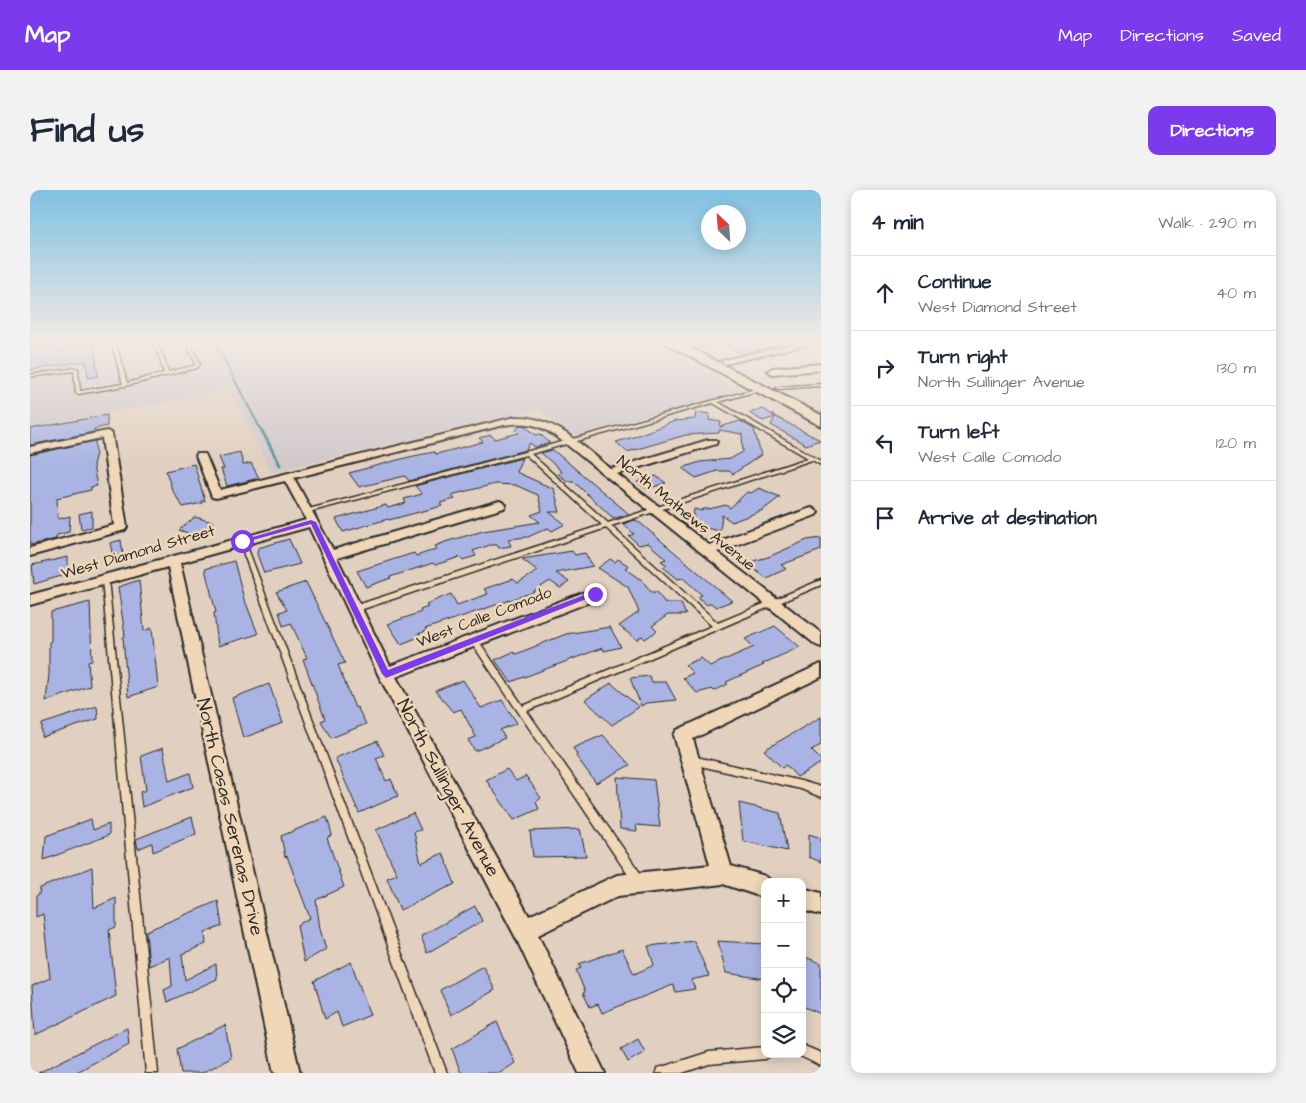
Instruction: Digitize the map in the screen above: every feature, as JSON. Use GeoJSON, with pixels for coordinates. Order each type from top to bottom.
{"type":"FeatureCollection","features":[{"type":"Feature","properties":{"kind":"main road"},"geometry":{"type":"LineString","coordinates":[[746,382],[820,417]]}},
{"type":"Feature","properties":{"kind":"main road"},"geometry":{"type":"LineString","coordinates":[[767,382],[820,417]]}},
{"type":"Feature","properties":{"kind":"street","name":"North Mathews Avenue"},"geometry":{"type":"LineString","coordinates":[[288,477],[504,422],[526,419],[547,424],[821,641]]}},
{"type":"Feature","properties":{"kind":"street"},"geometry":{"type":"LineString","coordinates":[[30,450],[107,434],[121,527],[30,552]]}},
{"type":"Feature","properties":{"kind":"street"},"geometry":{"type":"LineString","coordinates":[[609,473],[712,442]]}},
{"type":"Feature","properties":{"kind":"street"},"geometry":{"type":"LineString","coordinates":[[201,456],[216,495],[288,477]]}},
{"type":"Feature","properties":{"kind":"street","name":"North Sullinger Avenue"},"geometry":{"type":"LineString","coordinates":[[288,477],[310,516],[386,674],[524,930],[592,1073]]}},
{"type":"Feature","properties":{"kind":"street"},"geometry":{"type":"LineString","coordinates":[[329,556],[500,505]]}},
{"type":"Feature","properties":{"kind":"street"},"geometry":{"type":"LineString","coordinates":[[706,551],[812,512]]}},
{"type":"Feature","properties":{"kind":"street","name":"West Diamond Street"},"geometry":{"type":"LineString","coordinates":[[30,600],[242,541],[310,516]]}},
{"type":"Feature","properties":{"kind":"street","name":"North Casas Serenas Drive"},"geometry":{"type":"LineString","coordinates":[[173,560],[287,1073]]}},
{"type":"Feature","properties":{"kind":"street","name":"West Calle Comodo"},"geometry":{"type":"LineString","coordinates":[[386,674],[595,594]]}},
{"type":"Feature","properties":{"kind":"street"},"geometry":{"type":"LineString","coordinates":[[723,874],[683,735],[821,670]]}},
{"type":"Feature","properties":{"kind":"street"},"geometry":{"type":"LineString","coordinates":[[524,930],[617,886],[723,874],[761,886]]}},
{"type":"Feature","properties":{"kind":"street"},"geometry":{"type":"LineString","coordinates":[[806,900],[821,904]]}},
{"type":"Feature","properties":{"kind":"lane"},"geometry":{"type":"LineString","coordinates":[[77,382],[78,393],[135,382]]}},
{"type":"Feature","properties":{"kind":"lane"},"geometry":{"type":"LineString","coordinates":[[778,388],[821,385]]}},
{"type":"Feature","properties":{"kind":"lane"},"geometry":{"type":"LineString","coordinates":[[310,516],[527,453],[759,389]]}},
{"type":"Feature","properties":{"kind":"lane"},"geometry":{"type":"LineString","coordinates":[[713,401],[821,463]]}},
{"type":"Feature","properties":{"kind":"lane"},"geometry":{"type":"LineString","coordinates":[[527,453],[717,626]]}},
{"type":"Feature","properties":{"kind":"lane"},"geometry":{"type":"LineString","coordinates":[[354,610],[812,458]]}},
{"type":"Feature","properties":{"kind":"lane"},"geometry":{"type":"LineString","coordinates":[[242,541],[441,1073]]}},
{"type":"Feature","properties":{"kind":"lane"},"geometry":{"type":"LineString","coordinates":[[105,579],[152,1073]]}},
{"type":"Feature","properties":{"kind":"lane"},"geometry":{"type":"LineString","coordinates":[[522,710],[821,582]]}},
{"type":"Feature","properties":{"kind":"lane"},"geometry":{"type":"LineString","coordinates":[[473,640],[640,883]]}},
{"type":"Feature","properties":{"kind":"lane"},"geometry":{"type":"LineString","coordinates":[[691,760],[801,785],[821,792]]}},
{"type":"Feature","properties":{"kind":"lane"},"geometry":{"type":"LineString","coordinates":[[662,1073],[709,1058],[761,1053]]}},
{"type":"Feature","properties":{"kind":"lane"},"geometry":{"type":"LineString","coordinates":[[806,1053],[821,1060]]}},
{"type":"Feature","properties":{"kind":"shaded area"},"geometry":{"type":"Polygon","coordinates":[[[30,382],[726,382],[743,391],[574,436],[537,409],[272,472],[229,390],[30,428],[30,382]]]}},
{"type":"Feature","properties":{"kind":"building"},"geometry":{"type":"Polygon","coordinates":[[[763,409],[820,440],[806,445],[771,425],[775,417],[763,421],[749,413],[763,409]]]}},
{"type":"Feature","properties":{"kind":"building"},"geometry":{"type":"Polygon","coordinates":[[[696,412],[710,414],[709,420],[721,422],[720,427],[740,421],[754,429],[761,455],[733,474],[729,471],[717,471],[696,478],[682,468],[700,462],[730,459],[743,452],[742,434],[719,430],[719,433],[686,435],[627,452],[616,442],[675,421],[695,419],[696,412]]]}},
{"type":"Feature","properties":{"kind":"building"},"geometry":{"type":"Polygon","coordinates":[[[107,415],[107,426],[94,429],[94,432],[30,445],[30,429],[107,415]]]}},
{"type":"Feature","properties":{"kind":"building"},"geometry":{"type":"Polygon","coordinates":[[[520,425],[525,426],[536,435],[540,434],[550,443],[535,447],[530,443],[526,450],[409,481],[405,476],[359,487],[349,473],[409,457],[434,452],[436,454],[483,442],[479,438],[491,435],[495,439],[519,433],[516,430],[520,425]]]}},
{"type":"Feature","properties":{"kind":"building"},"geometry":{"type":"Polygon","coordinates":[[[95,441],[96,453],[93,465],[97,486],[91,487],[91,490],[57,498],[58,519],[70,516],[69,532],[57,535],[56,539],[30,545],[30,455],[95,441]]]}},
{"type":"Feature","properties":{"kind":"building"},"geometry":{"type":"Polygon","coordinates":[[[553,450],[629,514],[616,518],[612,517],[573,481],[567,481],[558,474],[561,472],[559,469],[541,453],[553,450]]]}},
{"type":"Feature","properties":{"kind":"building"},"geometry":{"type":"Polygon","coordinates":[[[240,452],[243,465],[251,463],[259,478],[227,486],[221,469],[224,469],[219,457],[240,452]]]}},
{"type":"Feature","properties":{"kind":"building"},"geometry":{"type":"Polygon","coordinates":[[[522,458],[516,472],[554,489],[560,512],[549,512],[565,524],[552,531],[548,528],[528,537],[508,539],[511,546],[499,548],[497,545],[490,545],[473,551],[476,556],[462,560],[460,557],[435,565],[433,563],[366,587],[357,571],[414,553],[416,556],[437,549],[435,546],[448,541],[483,531],[540,522],[531,515],[542,511],[538,495],[515,485],[495,484],[451,495],[455,499],[440,503],[442,506],[343,532],[336,519],[386,505],[388,508],[406,503],[404,499],[422,494],[415,486],[522,458]]]}},
{"type":"Feature","properties":{"kind":"building"},"geometry":{"type":"Polygon","coordinates":[[[194,464],[205,501],[183,507],[172,490],[166,471],[194,464]]]}},
{"type":"Feature","properties":{"kind":"building"},"geometry":{"type":"Polygon","coordinates":[[[656,476],[666,483],[647,489],[637,482],[656,476]]]}},
{"type":"Feature","properties":{"kind":"building"},"geometry":{"type":"Polygon","coordinates":[[[759,488],[780,497],[763,510],[732,522],[722,515],[720,531],[692,525],[694,509],[702,511],[703,509],[726,505],[730,508],[747,492],[751,493],[759,488]]]}},
{"type":"Feature","properties":{"kind":"building"},"geometry":{"type":"Polygon","coordinates":[[[92,511],[92,527],[81,529],[79,514],[92,511]]]}},
{"type":"Feature","properties":{"kind":"building"},"geometry":{"type":"Polygon","coordinates":[[[195,517],[213,522],[197,536],[179,530],[195,517]]]}},
{"type":"Feature","properties":{"kind":"building"},"geometry":{"type":"Polygon","coordinates":[[[635,520],[732,601],[716,607],[711,603],[707,605],[698,597],[702,595],[683,578],[678,579],[663,567],[667,565],[661,561],[666,559],[648,543],[639,545],[629,536],[634,534],[623,524],[635,520]]]}},
{"type":"Feature","properties":{"kind":"building"},"geometry":{"type":"Polygon","coordinates":[[[821,538],[821,550],[781,565],[786,569],[766,578],[746,563],[768,557],[807,540],[821,538]]]}},
{"type":"Feature","properties":{"kind":"building"},"geometry":{"type":"Polygon","coordinates":[[[289,539],[300,564],[264,573],[257,554],[258,548],[289,539]]]}},
{"type":"Feature","properties":{"kind":"building"},"geometry":{"type":"Polygon","coordinates":[[[121,540],[123,555],[113,557],[110,543],[121,540]]]}},
{"type":"Feature","properties":{"kind":"building"},"geometry":{"type":"Polygon","coordinates":[[[572,551],[575,555],[585,553],[593,566],[556,573],[569,582],[560,588],[550,581],[531,593],[425,629],[426,631],[416,635],[419,637],[401,644],[388,624],[421,612],[420,610],[428,607],[426,604],[451,594],[457,605],[488,594],[484,589],[513,579],[518,583],[538,571],[522,559],[572,551]]]}},
{"type":"Feature","properties":{"kind":"building"},"geometry":{"type":"Polygon","coordinates":[[[68,557],[68,574],[34,584],[32,565],[68,557]]]}},
{"type":"Feature","properties":{"kind":"building"},"geometry":{"type":"Polygon","coordinates":[[[610,559],[615,562],[618,559],[629,566],[625,568],[642,580],[651,592],[657,592],[665,603],[681,603],[686,615],[668,615],[652,626],[657,631],[645,639],[642,636],[637,640],[619,626],[639,612],[628,587],[598,568],[610,559]]]}},
{"type":"Feature","properties":{"kind":"building"},"geometry":{"type":"Polygon","coordinates":[[[234,561],[245,603],[258,634],[218,646],[214,613],[216,612],[205,569],[234,561]]]}},
{"type":"Feature","properties":{"kind":"building"},"geometry":{"type":"Polygon","coordinates":[[[139,580],[144,631],[152,628],[158,687],[128,697],[123,637],[125,636],[118,587],[139,580]]]}},
{"type":"Feature","properties":{"kind":"building"},"geometry":{"type":"Polygon","coordinates":[[[306,582],[345,663],[338,665],[355,708],[357,707],[366,724],[331,738],[321,721],[325,719],[303,659],[307,658],[291,623],[283,626],[279,612],[287,610],[276,592],[306,582]]]}},
{"type":"Feature","properties":{"kind":"building"},"geometry":{"type":"Polygon","coordinates":[[[90,602],[92,661],[88,662],[90,686],[46,701],[49,674],[49,642],[51,641],[51,612],[90,602]]]}},
{"type":"Feature","properties":{"kind":"building"},"geometry":{"type":"Polygon","coordinates":[[[775,626],[800,647],[726,682],[728,684],[714,691],[712,689],[697,693],[683,678],[693,673],[685,665],[701,658],[710,666],[754,647],[745,639],[775,626]]]}},
{"type":"Feature","properties":{"kind":"building"},"geometry":{"type":"Polygon","coordinates":[[[610,627],[621,647],[604,651],[602,648],[511,682],[495,660],[513,652],[516,654],[566,634],[610,627]]]}},
{"type":"Feature","properties":{"kind":"building"},"geometry":{"type":"Polygon","coordinates":[[[649,676],[652,682],[666,682],[676,700],[646,703],[641,706],[630,678],[649,676]]]}},
{"type":"Feature","properties":{"kind":"building"},"geometry":{"type":"Polygon","coordinates":[[[463,680],[481,708],[502,700],[517,723],[500,730],[505,738],[475,751],[468,740],[476,737],[461,709],[453,712],[435,691],[463,680]]]}},
{"type":"Feature","properties":{"kind":"building"},"geometry":{"type":"Polygon","coordinates":[[[611,683],[639,707],[612,725],[585,700],[611,683]]]}},
{"type":"Feature","properties":{"kind":"building"},"geometry":{"type":"Polygon","coordinates":[[[269,684],[283,723],[243,738],[232,698],[269,684]]]}},
{"type":"Feature","properties":{"kind":"building"},"geometry":{"type":"Polygon","coordinates":[[[97,706],[98,719],[42,737],[42,724],[97,706]]]}},
{"type":"Feature","properties":{"kind":"building"},"geometry":{"type":"Polygon","coordinates":[[[821,717],[821,745],[811,750],[821,760],[821,763],[797,777],[786,765],[782,768],[764,750],[821,717]]]}},
{"type":"Feature","properties":{"kind":"building"},"geometry":{"type":"Polygon","coordinates":[[[603,735],[630,765],[596,783],[576,756],[577,754],[573,748],[603,735]]]}},
{"type":"Feature","properties":{"kind":"building"},"geometry":{"type":"Polygon","coordinates":[[[377,741],[384,755],[376,758],[386,781],[391,779],[398,796],[359,813],[335,758],[377,741]]]}},
{"type":"Feature","properties":{"kind":"building"},"geometry":{"type":"Polygon","coordinates":[[[163,748],[169,781],[190,773],[193,787],[142,807],[140,792],[146,790],[141,756],[163,748]]]}},
{"type":"Feature","properties":{"kind":"building"},"geometry":{"type":"Polygon","coordinates":[[[507,769],[516,781],[526,776],[541,798],[536,802],[539,809],[514,820],[486,780],[507,769]]]}},
{"type":"Feature","properties":{"kind":"building"},"geometry":{"type":"Polygon","coordinates":[[[617,777],[654,780],[660,827],[636,825],[637,831],[620,829],[617,777]]]}},
{"type":"Feature","properties":{"kind":"building"},"geometry":{"type":"Polygon","coordinates":[[[739,803],[780,813],[787,851],[743,841],[739,803]]]}},
{"type":"Feature","properties":{"kind":"building"},"geometry":{"type":"Polygon","coordinates":[[[413,813],[421,830],[414,832],[421,863],[443,853],[455,884],[400,910],[387,878],[397,874],[376,830],[413,813]]]}},
{"type":"Feature","properties":{"kind":"building"},"geometry":{"type":"Polygon","coordinates":[[[192,817],[196,834],[153,852],[152,843],[138,849],[136,839],[192,817]]]}},
{"type":"Feature","properties":{"kind":"building"},"geometry":{"type":"Polygon","coordinates":[[[327,817],[332,835],[327,838],[344,887],[316,900],[320,929],[326,949],[304,962],[297,925],[310,918],[287,856],[285,857],[281,836],[327,817]]]}},
{"type":"Feature","properties":{"kind":"building"},"geometry":{"type":"Polygon","coordinates":[[[91,819],[93,830],[109,824],[109,835],[44,860],[46,836],[91,819]]]}},
{"type":"Feature","properties":{"kind":"building"},"geometry":{"type":"Polygon","coordinates":[[[580,829],[586,856],[533,857],[530,831],[580,829]]]}},
{"type":"Feature","properties":{"kind":"building"},"geometry":{"type":"Polygon","coordinates":[[[809,834],[821,838],[821,862],[809,857],[809,834]]]}},
{"type":"Feature","properties":{"kind":"building"},"geometry":{"type":"Polygon","coordinates":[[[92,867],[94,908],[116,898],[116,927],[109,930],[116,996],[35,1035],[32,986],[50,978],[43,914],[36,917],[36,896],[39,894],[40,888],[92,867]]]}},
{"type":"Feature","properties":{"kind":"building"},"geometry":{"type":"Polygon","coordinates":[[[218,901],[222,926],[205,933],[206,944],[182,954],[185,980],[216,964],[217,979],[167,1002],[164,990],[172,986],[170,957],[149,966],[146,931],[218,901]]]}},
{"type":"Feature","properties":{"kind":"building"},"geometry":{"type":"Polygon","coordinates":[[[475,906],[482,921],[427,953],[421,936],[475,906]]]}},
{"type":"Feature","properties":{"kind":"building"},"geometry":{"type":"Polygon","coordinates":[[[694,941],[709,976],[691,980],[695,989],[676,992],[673,985],[602,1013],[598,1004],[590,1007],[583,993],[585,992],[576,970],[581,968],[579,964],[622,949],[634,974],[654,965],[648,946],[694,941]]]}},
{"type":"Feature","properties":{"kind":"building"},"geometry":{"type":"Polygon","coordinates":[[[718,941],[761,944],[761,978],[726,973],[718,941]]]}},
{"type":"Feature","properties":{"kind":"building"},"geometry":{"type":"Polygon","coordinates":[[[806,957],[821,963],[821,1014],[806,1008],[806,957]]]}},
{"type":"Feature","properties":{"kind":"building"},"geometry":{"type":"Polygon","coordinates":[[[351,962],[370,1015],[342,1027],[337,1012],[325,1019],[314,981],[351,962]]]}},
{"type":"Feature","properties":{"kind":"building"},"geometry":{"type":"Polygon","coordinates":[[[483,966],[495,990],[451,1015],[440,990],[483,966]]]}},
{"type":"Feature","properties":{"kind":"building"},"geometry":{"type":"Polygon","coordinates":[[[497,1022],[515,1063],[500,1073],[461,1073],[452,1049],[497,1022]]]}},
{"type":"Feature","properties":{"kind":"building"},"geometry":{"type":"Polygon","coordinates":[[[225,1025],[231,1058],[202,1073],[181,1073],[177,1049],[225,1025]]]}},
{"type":"Feature","properties":{"kind":"building"},"geometry":{"type":"Polygon","coordinates":[[[127,1028],[129,1044],[75,1073],[38,1073],[127,1028]]]}},
{"type":"Feature","properties":{"kind":"building"},"geometry":{"type":"Polygon","coordinates":[[[638,1039],[645,1052],[628,1062],[621,1049],[638,1039]]]}},
{"type":"Feature","properties":{"kind":"waterway"},"geometry":{"type":"LineString","coordinates":[[236,382],[260,428]]}},
{"type":"Feature","properties":{"kind":"waterway"},"geometry":{"type":"LineString","coordinates":[[260,427],[280,465]]}},
{"type":"Feature","properties":{"kind":"route"},"geometry":{"type":"LineString","coordinates":[[242,541],[313,522],[386,674],[595,594]]}}]}
